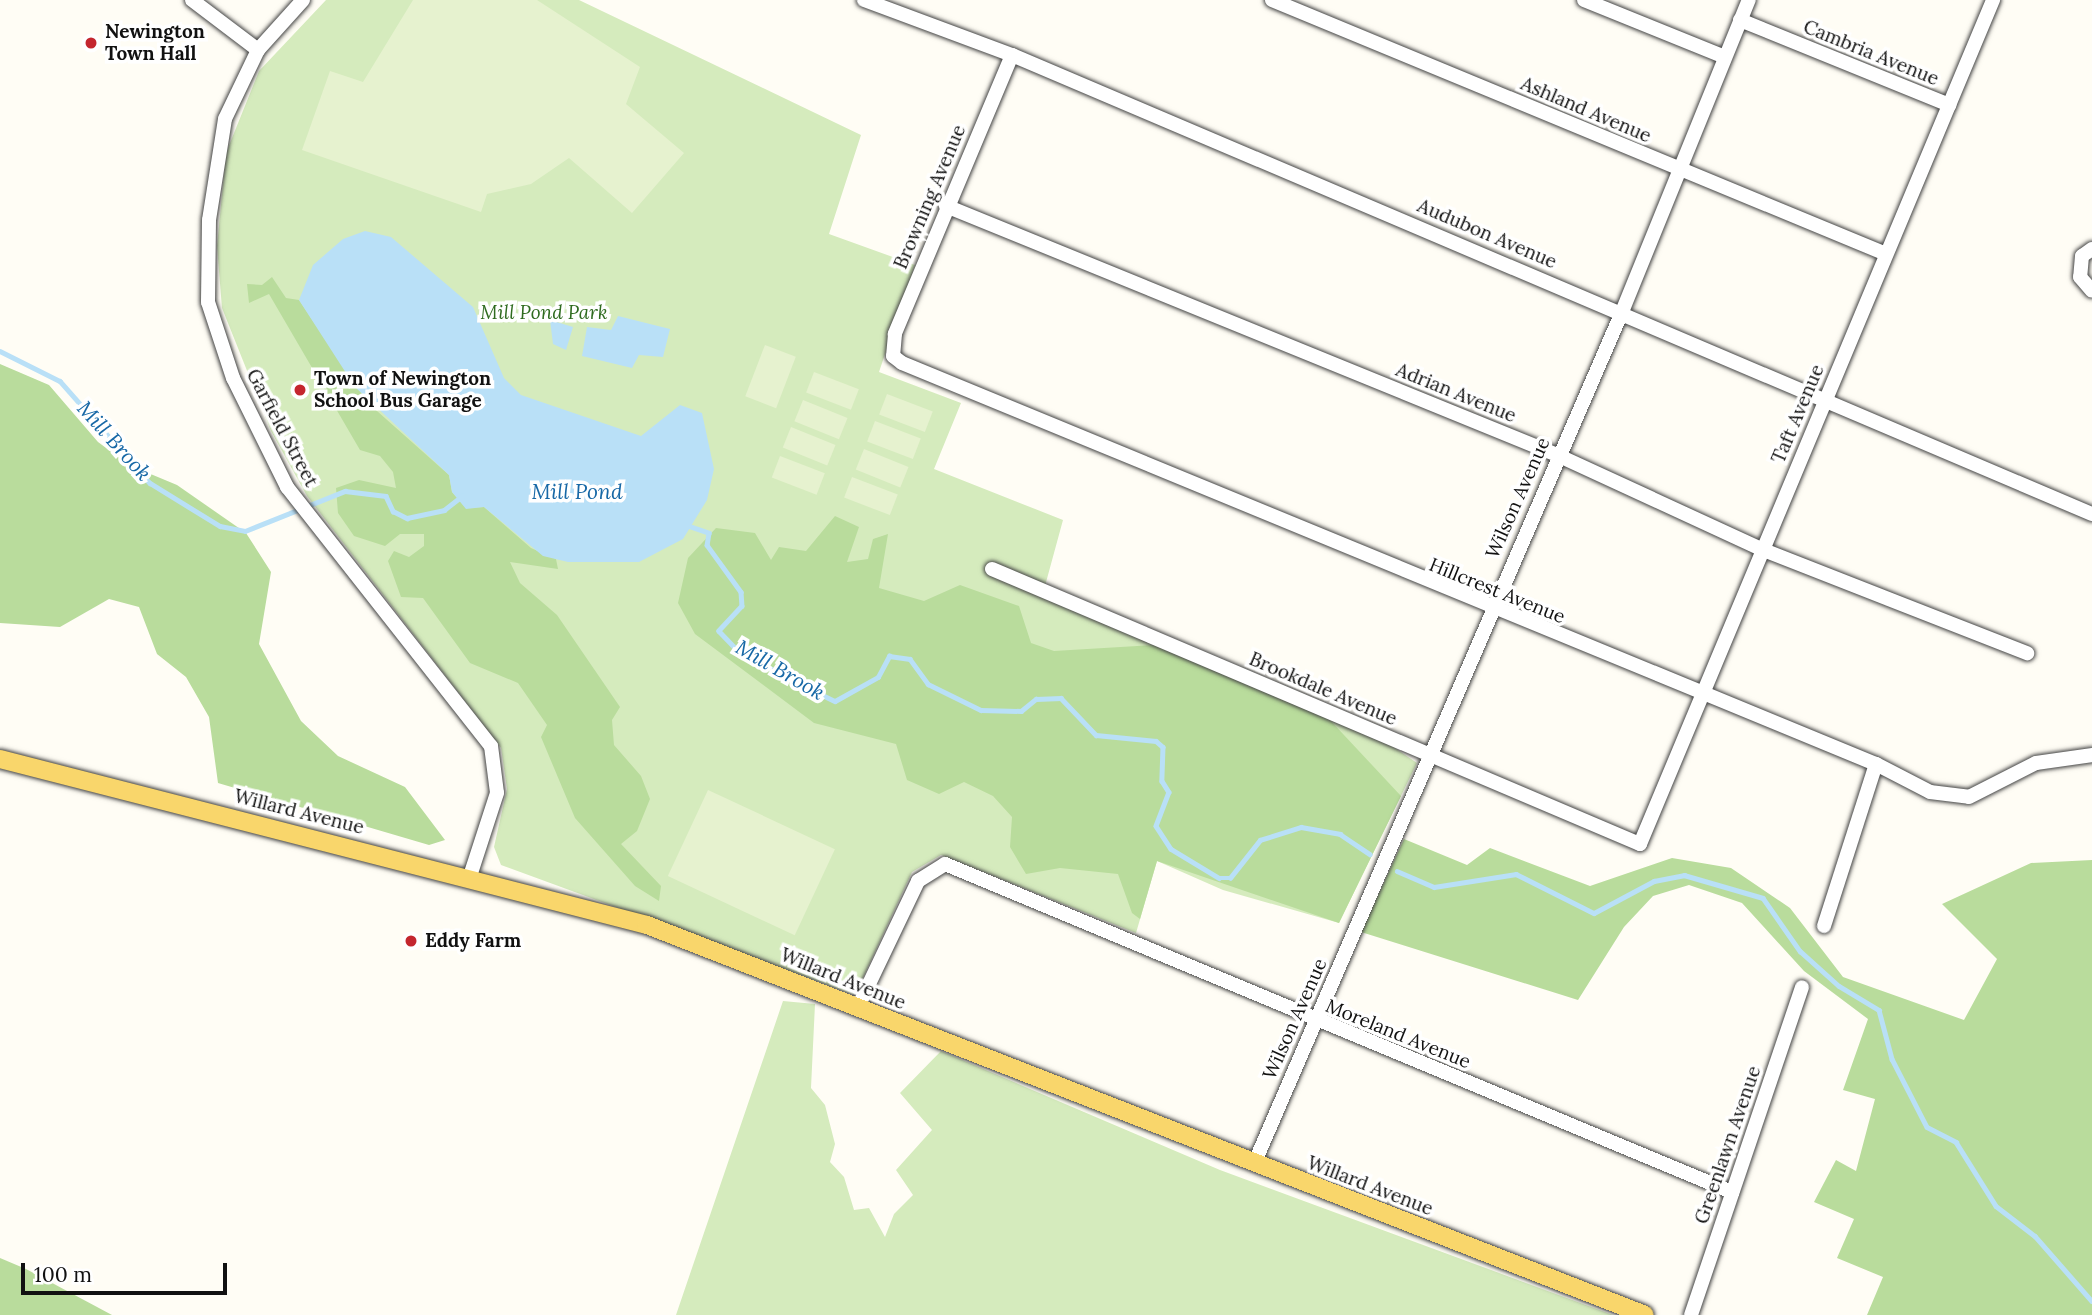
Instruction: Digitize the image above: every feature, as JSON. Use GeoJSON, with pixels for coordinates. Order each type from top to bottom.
{"type":"FeatureCollection","features":[{"type":"Feature","properties":{"kind":"main road","name":"Willard Avenue"},"geometry":{"type":"LineString","coordinates":[[0,759],[470,876],[647,925],[1645,1315]]}},
{"type":"Feature","properties":{"kind":"street"},"geometry":{"type":"LineString","coordinates":[[192,0],[258,50]]}},
{"type":"Feature","properties":{"kind":"street","name":"Garfield Street"},"geometry":{"type":"LineString","coordinates":[[303,0],[258,50],[237,85],[218,151],[205,271],[219,345],[287,487],[491,746],[497,793],[470,876]]}},
{"type":"Feature","properties":{"kind":"street","name":"Audubon Avenue"},"geometry":{"type":"LineString","coordinates":[[864,0],[1012,55],[1622,312],[1824,405],[2092,514]]}},
{"type":"Feature","properties":{"kind":"street","name":"Ashland Avenue"},"geometry":{"type":"LineString","coordinates":[[1272,0],[1886,254]]}},
{"type":"Feature","properties":{"kind":"street"},"geometry":{"type":"LineString","coordinates":[[1584,0],[1725,57]]}},
{"type":"Feature","properties":{"kind":"street","name":"Wilson Avenue"},"geometry":{"type":"LineString","coordinates":[[1254,1164],[1491,609],[1622,312],[1677,169],[1749,0]]}},
{"type":"Feature","properties":{"kind":"street","name":"Taft Avenue"},"geometry":{"type":"LineString","coordinates":[[1640,844],[1703,697],[1761,549],[1993,0]]}},
{"type":"Feature","properties":{"kind":"street","name":"Cambria Avenue"},"geometry":{"type":"LineString","coordinates":[[1740,20],[1949,105]]}},
{"type":"Feature","properties":{"kind":"street","name":"Browning Avenue"},"geometry":{"type":"LineString","coordinates":[[893,356],[895,334],[946,206],[1012,55]]}},
{"type":"Feature","properties":{"kind":"street","name":"Adrian Avenue"},"geometry":{"type":"LineString","coordinates":[[946,206],[1558,455],[1761,549],[2026,653]]}},
{"type":"Feature","properties":{"kind":"street"},"geometry":{"type":"LineString","coordinates":[[2092,248],[2082,256],[2080,277],[2092,291]]}},
{"type":"Feature","properties":{"kind":"street","name":"Hillcrest Avenue"},"geometry":{"type":"LineString","coordinates":[[893,356],[1703,697],[1876,764],[1930,792],[1969,797],[2036,763],[2092,755]]}},
{"type":"Feature","properties":{"kind":"street","name":"Brookdale Avenue"},"geometry":{"type":"LineString","coordinates":[[992,569],[1640,844]]}},
{"type":"Feature","properties":{"kind":"street"},"geometry":{"type":"LineString","coordinates":[[1824,926],[1876,764]]}},
{"type":"Feature","properties":{"kind":"street","name":"Moreland Avenue"},"geometry":{"type":"LineString","coordinates":[[858,1007],[918,881],[934,867],[958,869],[1316,1021],[1732,1192]]}},
{"type":"Feature","properties":{"kind":"street","name":"Greenlawn Avenue"},"geometry":{"type":"LineString","coordinates":[[1692,1315],[1802,987]]}},
{"type":"Feature","properties":{"kind":"green space","name":"Mill Pond Park"},"geometry":{"type":"Polygon","coordinates":[[[326,0],[579,0],[861,135],[829,234],[915,265],[879,372],[961,403],[934,469],[1063,520],[1042,597],[1392,746],[1417,763],[1339,923],[1223,890],[1157,861],[1136,933],[941,855],[912,872],[855,995],[501,865],[494,847],[507,789],[501,748],[307,496],[271,431],[222,308],[217,246],[226,153],[259,71],[326,0]]]}},
{"type":"Feature","properties":{"kind":"green space"},"geometry":{"type":"Polygon","coordinates":[[[413,0],[537,0],[640,67],[626,104],[684,153],[632,213],[569,158],[531,184],[487,194],[481,212],[302,150],[330,71],[363,82],[413,0]]]}},
{"type":"Feature","properties":{"kind":"green space"},"geometry":{"type":"Polygon","coordinates":[[[272,277],[286,298],[299,300],[368,403],[449,475],[452,492],[466,508],[484,507],[531,548],[556,559],[558,569],[510,562],[520,583],[557,615],[620,707],[612,720],[614,745],[641,776],[650,799],[637,831],[621,844],[661,886],[659,901],[635,886],[575,818],[541,737],[547,725],[518,683],[470,663],[423,598],[401,597],[388,561],[394,551],[409,557],[424,546],[424,534],[400,534],[385,546],[354,536],[338,513],[336,488],[359,480],[396,488],[393,472],[380,456],[360,450],[269,294],[249,303],[247,284],[262,285],[272,277]]]}},
{"type":"Feature","properties":{"kind":"green space"},"geometry":{"type":"Polygon","coordinates":[[[765,345],[796,357],[776,408],[745,396],[765,345]]]}},
{"type":"Feature","properties":{"kind":"green space"},"geometry":{"type":"Polygon","coordinates":[[[0,364],[49,385],[98,442],[129,465],[177,485],[246,533],[271,572],[259,644],[301,721],[338,756],[405,787],[445,840],[429,845],[218,783],[209,717],[186,677],[157,654],[139,607],[109,599],[60,627],[0,623],[0,364]]]}},
{"type":"Feature","properties":{"kind":"green space"},"geometry":{"type":"Polygon","coordinates":[[[814,372],[859,389],[851,410],[806,393],[814,372]]]}},
{"type":"Feature","properties":{"kind":"green space"},"geometry":{"type":"Polygon","coordinates":[[[887,394],[933,412],[925,432],[879,415],[887,394]]]}},
{"type":"Feature","properties":{"kind":"green space"},"geometry":{"type":"Polygon","coordinates":[[[803,400],[848,418],[839,439],[794,421],[803,400]]]}},
{"type":"Feature","properties":{"kind":"green space"},"geometry":{"type":"Polygon","coordinates":[[[875,421],[921,439],[913,459],[867,442],[875,421]]]}},
{"type":"Feature","properties":{"kind":"green space"},"geometry":{"type":"Polygon","coordinates":[[[791,427],[836,445],[827,465],[783,447],[791,427]]]}},
{"type":"Feature","properties":{"kind":"green space"},"geometry":{"type":"Polygon","coordinates":[[[864,449],[909,467],[900,487],[856,469],[864,449]]]}},
{"type":"Feature","properties":{"kind":"green space"},"geometry":{"type":"Polygon","coordinates":[[[780,456],[825,473],[817,495],[772,477],[780,456]]]}},
{"type":"Feature","properties":{"kind":"green space"},"geometry":{"type":"Polygon","coordinates":[[[852,477],[898,495],[890,515],[844,498],[852,477]]]}},
{"type":"Feature","properties":{"kind":"green space"},"geometry":{"type":"Polygon","coordinates":[[[835,516],[859,527],[847,562],[868,559],[873,539],[888,534],[879,588],[924,601],[960,585],[1019,606],[1031,643],[1054,651],[1154,645],[1329,719],[1401,796],[1339,923],[1157,861],[1140,919],[1132,913],[1118,874],[1060,868],[1026,874],[1010,847],[1012,817],[993,796],[964,782],[939,794],[907,780],[896,744],[814,723],[695,634],[678,603],[688,558],[716,528],[755,533],[771,560],[779,547],[806,551],[835,516]]]}},
{"type":"Feature","properties":{"kind":"green space"},"geometry":{"type":"Polygon","coordinates":[[[708,790],[835,849],[795,935],[668,876],[708,790]]]}},
{"type":"Feature","properties":{"kind":"green space"},"geometry":{"type":"Polygon","coordinates":[[[1404,839],[1467,865],[1490,848],[1590,886],[1672,858],[1731,868],[1790,908],[1843,977],[1964,1020],[1997,959],[1942,904],[2031,863],[2092,860],[2092,1315],[1867,1315],[1883,1277],[1837,1258],[1854,1219],[1814,1202],[1836,1160],[1856,1171],[1875,1099],[1843,1090],[1868,1019],[1804,971],[1742,903],[1689,885],[1653,896],[1624,927],[1578,1000],[1361,932],[1404,839]]]}},
{"type":"Feature","properties":{"kind":"green space"},"geometry":{"type":"Polygon","coordinates":[[[783,1001],[815,1004],[811,1088],[825,1105],[835,1144],[830,1162],[844,1177],[854,1210],[869,1208],[885,1237],[894,1214],[913,1195],[896,1170],[932,1130],[900,1093],[941,1051],[1220,1170],[1613,1315],[676,1315],[783,1001]]]}},
{"type":"Feature","properties":{"kind":"green space"},"geometry":{"type":"Polygon","coordinates":[[[0,1258],[26,1269],[112,1315],[0,1315],[0,1258]]]}},
{"type":"Feature","properties":{"kind":"water","name":"Mill Pond"},"geometry":{"type":"Polygon","coordinates":[[[365,231],[391,237],[473,307],[504,378],[521,395],[641,436],[680,405],[702,413],[714,469],[707,500],[683,539],[639,562],[568,562],[543,556],[484,507],[466,509],[452,492],[449,475],[355,387],[299,300],[313,265],[343,239],[365,231]]]}},
{"type":"Feature","properties":{"kind":"water"},"geometry":{"type":"Polygon","coordinates":[[[618,316],[670,329],[663,357],[639,355],[632,368],[582,356],[587,327],[611,330],[618,316]]]}},
{"type":"Feature","properties":{"kind":"water"},"geometry":{"type":"Polygon","coordinates":[[[550,320],[573,327],[566,350],[553,344],[550,320]]]}},
{"type":"Feature","properties":{"kind":"waterway","name":"Mill Brook"},"geometry":{"type":"LineString","coordinates":[[0,351],[60,381],[150,483],[220,526],[245,531],[345,491],[386,496],[393,511],[407,518],[444,510],[462,496]]}},
{"type":"Feature","properties":{"kind":"waterway","name":"Mill Brook"},"geometry":{"type":"LineString","coordinates":[[689,526],[709,533],[707,545],[741,592],[742,606],[719,631],[739,652],[835,701],[878,677],[889,656],[910,659],[928,684],[981,710],[1021,711],[1036,699],[1061,698],[1096,735],[1156,741],[1163,747],[1162,781],[1169,792],[1156,826],[1171,849],[1219,878],[1230,878],[1260,840],[1301,827],[1340,834],[1370,854]]}},
{"type":"Feature","properties":{"kind":"waterway"},"geometry":{"type":"LineString","coordinates":[[1397,871],[1434,887],[1516,874],[1594,913],[1654,881],[1684,875],[1763,898],[1800,951],[1839,986],[1879,1010],[1892,1059],[1927,1127],[1956,1142],[1996,1206],[2035,1236],[2092,1301]]}},
{"type":"Feature","properties":{"kind":"place","name":"Newington Town Hall"},"geometry":{"type":"Point","coordinates":[91,43]}},
{"type":"Feature","properties":{"kind":"place","name":"Town of Newington School Bus Garage"},"geometry":{"type":"Point","coordinates":[300,390]}},
{"type":"Feature","properties":{"kind":"place","name":"Eddy Farm"},"geometry":{"type":"Point","coordinates":[411,941]}}]}
